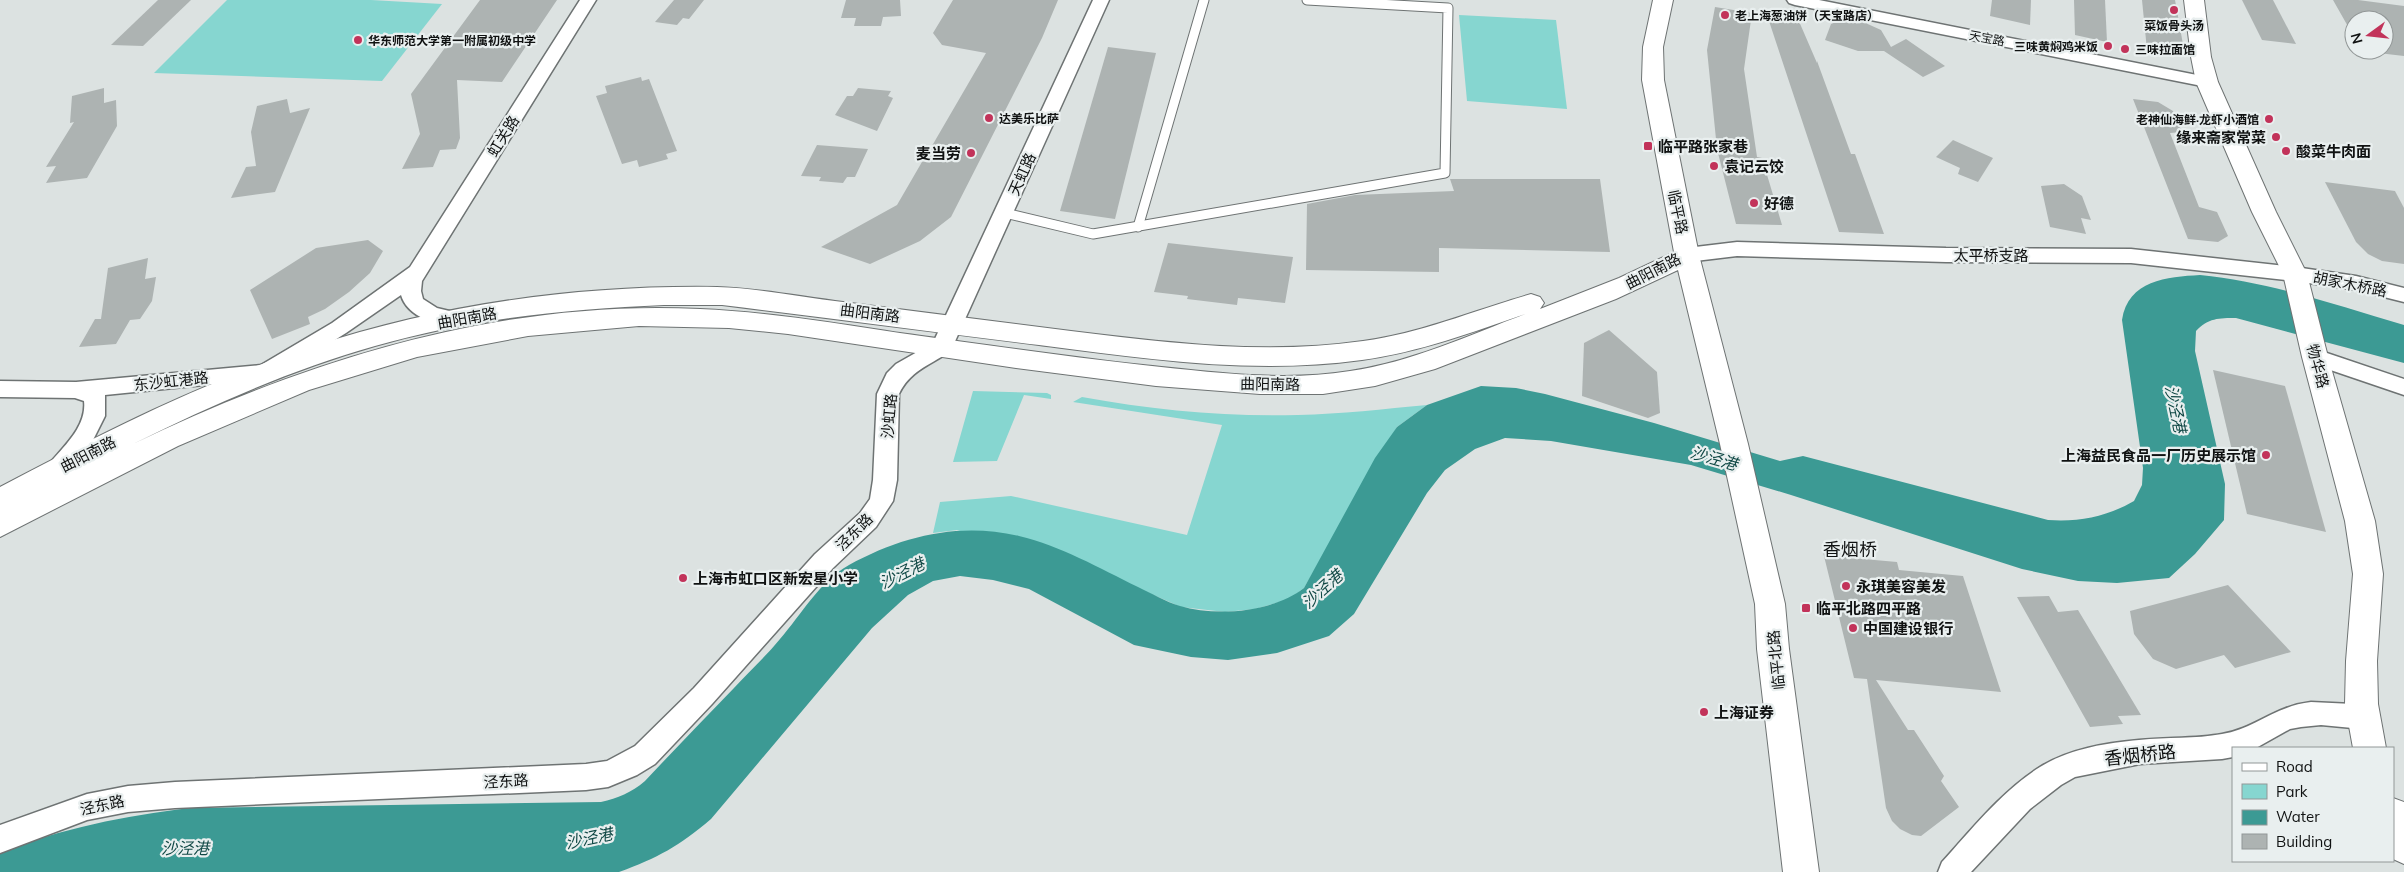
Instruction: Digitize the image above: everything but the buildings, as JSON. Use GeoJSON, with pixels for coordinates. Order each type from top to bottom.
{"type":"FeatureCollection","features":[{"type":"Feature","properties":{"kind":"main road","name":"临平路"},"geometry":{"type":"LineString","coordinates":[[1663,0],[1651,63],[1664,145],[1687,255],[1742,479]]}},
{"type":"Feature","properties":{"kind":"main road","name":"物华路"},"geometry":{"type":"LineString","coordinates":[[2194,0],[2201,58],[2207,82],[2298,284],[2366,549],[2368,574],[2359,684],[2363,717],[2370,747]]}},
{"type":"Feature","properties":{"kind":"main road","name":"曲阳南路"},"geometry":{"type":"LineString","coordinates":[[0,500],[159,418],[266,372],[378,336],[455,319],[539,305],[660,295],[722,296],[946,336],[1112,371],[1271,386],[1328,384],[1401,370],[1439,359],[1646,278],[1687,255]]}},
{"type":"Feature","properties":{"kind":"main road","name":"曲阳南路"},"geometry":{"type":"LineString","coordinates":[[0,525],[158,445],[280,391],[343,369],[461,338],[589,320],[640,316],[715,317],[791,326],[946,336]]}},
{"type":"Feature","properties":{"kind":"main road","name":"临平北路"},"geometry":{"type":"LineString","coordinates":[[1742,479],[1770,604],[1773,649],[1801,872]]}},
{"type":"Feature","properties":{"kind":"main road"},"geometry":{"type":"LineString","coordinates":[[2394,817],[2404,847]]}},
{"type":"Feature","properties":{"kind":"street","name":"虹关路"},"geometry":{"type":"LineString","coordinates":[[455,319],[431,315],[417,306],[411,298],[410,290],[419,271],[588,0]]}},
{"type":"Feature","properties":{"kind":"street","name":"天虹路"},"geometry":{"type":"LineString","coordinates":[[946,336],[1005,213],[1061,82],[1101,0]]}},
{"type":"Feature","properties":{"kind":"street","name":"天宝路"},"geometry":{"type":"LineString","coordinates":[[1796,0],[2207,82]]}},
{"type":"Feature","properties":{"kind":"street","name":"太平桥支路"},"geometry":{"type":"LineString","coordinates":[[1687,255],[1737,249],[1946,255],[2131,256],[2192,261],[2298,284]]}},
{"type":"Feature","properties":{"kind":"street","name":"虹关路"},"geometry":{"type":"LineString","coordinates":[[266,372],[339,328],[419,271]]}},
{"type":"Feature","properties":{"kind":"street","name":"胡家木桥路"},"geometry":{"type":"LineString","coordinates":[[2298,284],[2356,283],[2404,295]]}},
{"type":"Feature","properties":{"kind":"street","name":"沙虹路"},"geometry":{"type":"LineString","coordinates":[[885,480],[888,394],[895,380],[904,369],[946,336]]}},
{"type":"Feature","properties":{"kind":"street"},"geometry":{"type":"LineString","coordinates":[[2313,348],[2404,386]]}},
{"type":"Feature","properties":{"kind":"street","name":"东沙虹港路"},"geometry":{"type":"LineString","coordinates":[[0,389],[76,390],[266,372]]}},
{"type":"Feature","properties":{"kind":"street","name":"东沙虹港路"},"geometry":{"type":"LineString","coordinates":[[57,470],[90,428],[96,416],[97,405],[94,396],[76,390]]}},
{"type":"Feature","properties":{"kind":"street","name":"泾东路"},"geometry":{"type":"LineString","coordinates":[[0,839],[87,807],[128,799],[175,795],[586,777],[608,774],[627,766],[645,755],[703,696],[824,561],[868,520],[881,501],[885,480]]}},
{"type":"Feature","properties":{"kind":"street","name":"香烟桥路"},"geometry":{"type":"LineString","coordinates":[[1952,872],[2022,798],[2042,781],[2065,768],[2095,760],[2138,753],[2207,749],[2236,744],[2279,722],[2301,715],[2324,713],[2363,717]]}},
{"type":"Feature","properties":{"kind":"lane"},"geometry":{"type":"LineString","coordinates":[[1138,227],[1204,0]]}},
{"type":"Feature","properties":{"kind":"lane"},"geometry":{"type":"LineString","coordinates":[[1005,213],[1093,234],[1445,173],[1448,8],[1307,0]]}},
{"type":"Feature","properties":{"kind":"green space"},"geometry":{"type":"Polygon","coordinates":[[[227,0],[371,0],[442,4],[382,81],[154,73],[227,0]]]}},
{"type":"Feature","properties":{"kind":"green space"},"geometry":{"type":"Polygon","coordinates":[[[1459,15],[1556,20],[1567,109],[1467,101],[1459,15]]]}},
{"type":"Feature","properties":{"kind":"green space"},"geometry":{"type":"Polygon","coordinates":[[[973,391],[1047,393],[1051,395],[1051,399],[1024,395],[997,461],[953,462],[973,391]]]}},
{"type":"Feature","properties":{"kind":"green space"},"geometry":{"type":"Polygon","coordinates":[[[1082,397],[1163,409],[1244,415],[1314,414],[1427,405],[1397,427],[1304,588],[1290,599],[1255,609],[1225,612],[1181,607],[1149,593],[957,530],[933,533],[940,502],[1011,496],[1187,535],[1222,425],[1073,402],[1082,397]]]}},
{"type":"Feature","properties":{"kind":"water","name":"沙泾港"},"geometry":{"type":"Polygon","coordinates":[[[2200,275],[2226,278],[2278,289],[2404,325],[2404,363],[2236,318],[2209,321],[2200,327],[2196,331],[2195,351],[2225,484],[2224,520],[2195,554],[2169,578],[2117,583],[2078,581],[2022,569],[1691,465],[1551,441],[1505,438],[1475,449],[1445,470],[1427,493],[1354,614],[1329,636],[1277,653],[1228,660],[1191,657],[1134,645],[1029,589],[993,580],[960,576],[933,581],[908,595],[872,628],[711,819],[689,837],[668,850],[645,862],[619,872],[0,872],[0,853],[23,844],[94,824],[190,808],[601,802],[619,797],[635,789],[645,781],[769,652],[811,599],[829,580],[849,565],[869,555],[889,546],[931,534],[953,531],[997,532],[1035,540],[1080,558],[1169,602],[1195,609],[1211,611],[1245,610],[1277,602],[1304,588],[1375,458],[1397,427],[1427,405],[1481,386],[1516,388],[1545,394],[1654,423],[1780,461],[1803,456],[2048,520],[2082,519],[2103,515],[2134,501],[2142,485],[2143,468],[2122,320],[2126,307],[2132,296],[2151,283],[2175,277],[2200,275]]]}},
{"type":"Feature","properties":{"kind":"place","name":"菜饭骨头汤"},"geometry":{"type":"Point","coordinates":[2174,10]}},
{"type":"Feature","properties":{"kind":"place","name":"老上海葱油饼（天宝路店）"},"geometry":{"type":"Point","coordinates":[1725,15]}},
{"type":"Feature","properties":{"kind":"place","name":"华东师范大学第一附属初级中学"},"geometry":{"type":"Point","coordinates":[358,40]}},
{"type":"Feature","properties":{"kind":"place","name":"三味黄焖鸡米饭"},"geometry":{"type":"Point","coordinates":[2108,46]}},
{"type":"Feature","properties":{"kind":"place","name":"三味拉面馆"},"geometry":{"type":"Point","coordinates":[2125,49]}},
{"type":"Feature","properties":{"kind":"place","name":"达美乐比萨"},"geometry":{"type":"Point","coordinates":[989,118]}},
{"type":"Feature","properties":{"kind":"place","name":"老神仙海鲜·龙虾小酒馆"},"geometry":{"type":"Point","coordinates":[2269,119]}},
{"type":"Feature","properties":{"kind":"place","name":"缘来斋家常菜"},"geometry":{"type":"Point","coordinates":[2276,137]}},
{"type":"Feature","properties":{"kind":"place","name":"临平路张家巷"},"geometry":{"type":"Point","coordinates":[1648,146]}},
{"type":"Feature","properties":{"kind":"place","name":"酸菜牛肉面"},"geometry":{"type":"Point","coordinates":[2286,151]}},
{"type":"Feature","properties":{"kind":"place","name":"麦当劳"},"geometry":{"type":"Point","coordinates":[971,153]}},
{"type":"Feature","properties":{"kind":"place","name":"袁记云饺"},"geometry":{"type":"Point","coordinates":[1714,166]}},
{"type":"Feature","properties":{"kind":"place","name":"好德"},"geometry":{"type":"Point","coordinates":[1754,203]}},
{"type":"Feature","properties":{"kind":"place","name":"上海益民食品一厂历史展示馆"},"geometry":{"type":"Point","coordinates":[2266,455]}},
{"type":"Feature","properties":{"kind":"place","name":"上海市虹口区新宏星小学"},"geometry":{"type":"Point","coordinates":[683,578]}},
{"type":"Feature","properties":{"kind":"place","name":"永琪美容美发"},"geometry":{"type":"Point","coordinates":[1846,586]}},
{"type":"Feature","properties":{"kind":"place","name":"临平北路四平路"},"geometry":{"type":"Point","coordinates":[1806,608]}},
{"type":"Feature","properties":{"kind":"place","name":"中国建设银行"},"geometry":{"type":"Point","coordinates":[1853,628]}},
{"type":"Feature","properties":{"kind":"place","name":"上海证券"},"geometry":{"type":"Point","coordinates":[1704,712]}},
{"type":"Feature","properties":{"kind":"district","name":"香烟桥"},"geometry":{"type":"Point","coordinates":[1850,549]}}]}
